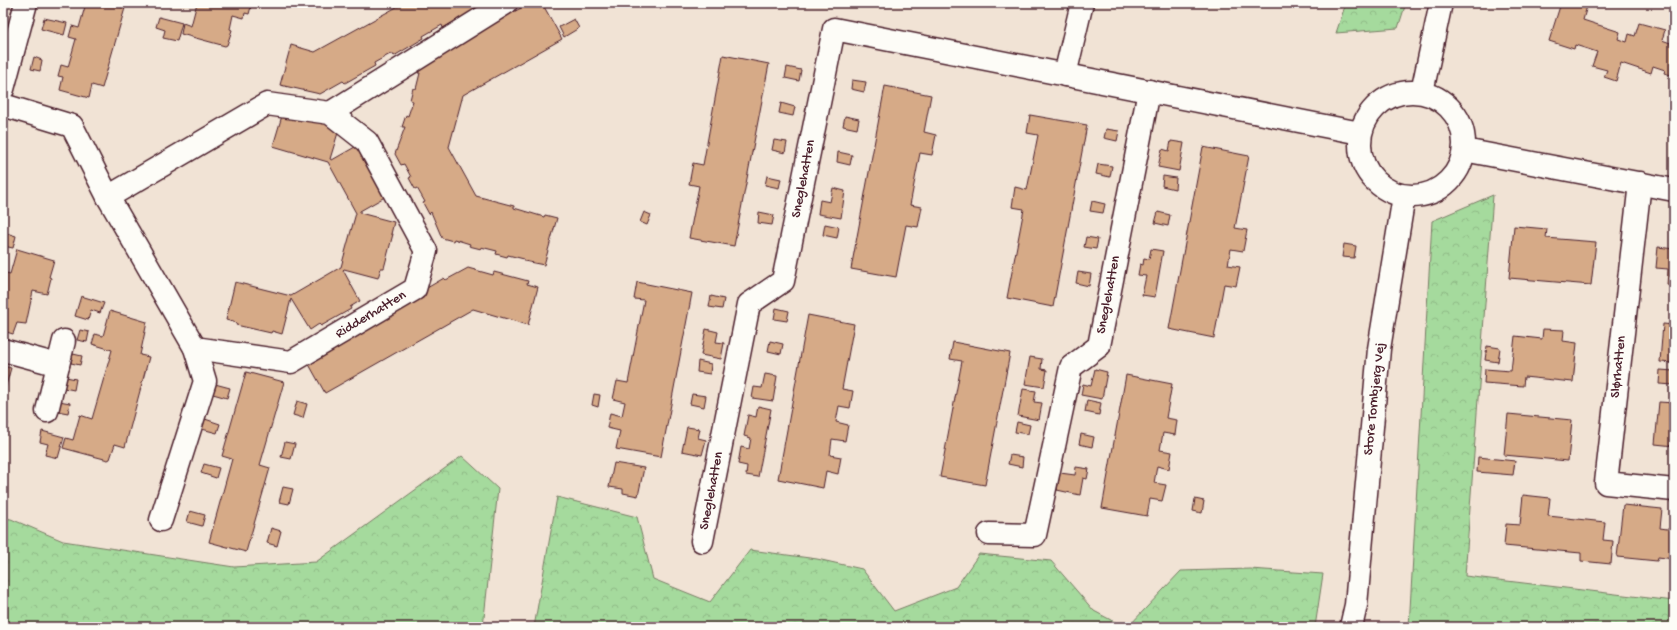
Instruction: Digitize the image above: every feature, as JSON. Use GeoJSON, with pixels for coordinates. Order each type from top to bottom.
{"type":"FeatureCollection","features":[{"type":"Feature","properties":{"kind":"street"},"geometry":{"type":"LineString","coordinates":[[3,89],[26,3]]}},
{"type":"Feature","properties":{"kind":"street"},"geometry":{"type":"LineString","coordinates":[[330,113],[506,3]]}},
{"type":"Feature","properties":{"kind":"street"},"geometry":{"type":"LineString","coordinates":[[1065,75],[1082,3]]}},
{"type":"Feature","properties":{"kind":"street"},"geometry":{"type":"LineString","coordinates":[[1422,92],[1441,3]]}},
{"type":"Feature","properties":{"kind":"street","name":"Sneglehatten"},"geometry":{"type":"LineString","coordinates":[[702,541],[749,304],[783,281],[834,29],[1360,133]]}},
{"type":"Feature","properties":{"kind":"street","name":"Sneglehatten"},"geometry":{"type":"LineString","coordinates":[[989,534],[1035,535],[1072,367],[1099,346],[1149,91]]}},
{"type":"Feature","properties":{"kind":"street"},"geometry":{"type":"LineString","coordinates":[[1402,92],[1422,92],[1440,99],[1455,113],[1463,131],[1464,150],[1458,170],[1444,185],[1425,194],[1404,196],[1388,190],[1374,180],[1365,166],[1360,150],[1360,133],[1368,114],[1383,100],[1402,92]]}},
{"type":"Feature","properties":{"kind":"street","name":"Ridderhatten"},"geometry":{"type":"LineString","coordinates":[[108,197],[267,104],[330,113],[367,142],[426,251],[415,289],[292,362],[195,348]]}},
{"type":"Feature","properties":{"kind":"street"},"geometry":{"type":"LineString","coordinates":[[3,105],[72,126],[108,197],[195,348],[205,381],[161,520]]}},
{"type":"Feature","properties":{"kind":"street"},"geometry":{"type":"LineString","coordinates":[[1464,150],[1674,190]]}},
{"type":"Feature","properties":{"kind":"street","name":"Slørhatten"},"geometry":{"type":"LineString","coordinates":[[1640,183],[1606,483],[1674,490]]}},
{"type":"Feature","properties":{"kind":"street","name":"Store Tornbjerg Vej"},"geometry":{"type":"LineString","coordinates":[[1351,627],[1356,605],[1379,349],[1404,196]]}},
{"type":"Feature","properties":{"kind":"street"},"geometry":{"type":"LineString","coordinates":[[47,411],[64,341]]}},
{"type":"Feature","properties":{"kind":"street"},"geometry":{"type":"LineString","coordinates":[[3,350],[58,365]]}},
{"type":"Feature","properties":{"kind":"street","name":"Store Tornbjerg Vej"},"geometry":{"type":"LineString","coordinates":[[1356,605],[1357,627]]}},
{"type":"Feature","properties":{"kind":"green space"},"geometry":{"type":"Polygon","coordinates":[[[1346,3],[1406,3],[1398,28],[1336,33],[1346,3]]]}},
{"type":"Feature","properties":{"kind":"green space"},"geometry":{"type":"Polygon","coordinates":[[[1493,195],[1465,576],[1674,601],[1674,627],[1409,627],[1432,221],[1493,195]]]}},
{"type":"Feature","properties":{"kind":"green space"},"geometry":{"type":"Polygon","coordinates":[[[462,456],[498,489],[483,627],[3,627],[3,518],[11,519],[63,541],[234,567],[316,562],[462,456]]]}},
{"type":"Feature","properties":{"kind":"green space"},"geometry":{"type":"Polygon","coordinates":[[[557,497],[637,517],[653,579],[710,602],[750,550],[817,559],[862,569],[894,611],[956,587],[979,554],[1051,561],[1094,611],[1124,627],[534,627],[557,497]]]}},
{"type":"Feature","properties":{"kind":"green space"},"geometry":{"type":"Polygon","coordinates":[[[1250,569],[1323,574],[1315,627],[1128,627],[1181,571],[1250,569]]]}},
{"type":"Feature","properties":{"kind":"building"},"geometry":{"type":"Polygon","coordinates":[[[86,3],[114,3],[113,5],[125,8],[102,88],[92,85],[89,98],[60,90],[63,77],[58,76],[61,65],[68,67],[76,39],[69,37],[72,26],[79,28],[86,3]]]}},
{"type":"Feature","properties":{"kind":"building"},"geometry":{"type":"Polygon","coordinates":[[[197,3],[252,3],[249,14],[245,13],[244,18],[233,15],[230,29],[232,30],[227,45],[225,46],[181,34],[183,23],[191,26],[197,3]]]}},
{"type":"Feature","properties":{"kind":"building"},"geometry":{"type":"Polygon","coordinates":[[[404,3],[482,3],[473,8],[474,11],[443,28],[442,25],[394,56],[392,53],[374,63],[375,66],[345,83],[343,81],[320,94],[280,85],[291,45],[315,52],[404,3]]]}},
{"type":"Feature","properties":{"kind":"building"},"geometry":{"type":"Polygon","coordinates":[[[525,3],[542,3],[562,39],[463,95],[449,147],[476,196],[514,206],[514,208],[544,217],[545,215],[557,218],[544,265],[524,261],[524,259],[508,255],[507,257],[496,254],[497,251],[469,246],[470,244],[454,239],[453,241],[442,238],[431,212],[429,214],[423,203],[425,202],[409,178],[411,177],[404,164],[401,165],[395,154],[405,127],[402,127],[406,115],[408,116],[413,101],[410,100],[413,88],[416,89],[421,61],[521,8],[519,6],[525,3]]]}},
{"type":"Feature","properties":{"kind":"building"},"geometry":{"type":"Polygon","coordinates":[[[1561,3],[1585,3],[1584,5],[1587,6],[1583,20],[1620,32],[1618,39],[1627,42],[1629,34],[1635,36],[1639,23],[1665,30],[1662,40],[1673,44],[1674,43],[1674,76],[1664,73],[1665,70],[1653,66],[1651,73],[1621,63],[1616,81],[1604,77],[1607,70],[1592,66],[1597,52],[1575,45],[1574,49],[1549,41],[1561,3]]]}},
{"type":"Feature","properties":{"kind":"building"},"geometry":{"type":"Polygon","coordinates":[[[159,17],[182,23],[177,41],[163,38],[165,30],[156,27],[159,17]]]}},
{"type":"Feature","properties":{"kind":"building"},"geometry":{"type":"Polygon","coordinates":[[[44,18],[67,23],[64,35],[41,29],[44,18]]]}},
{"type":"Feature","properties":{"kind":"building"},"geometry":{"type":"Polygon","coordinates":[[[574,19],[579,28],[564,37],[559,27],[574,19]]]}},
{"type":"Feature","properties":{"kind":"building"},"geometry":{"type":"Polygon","coordinates":[[[723,55],[769,64],[734,246],[689,238],[699,186],[689,184],[693,163],[703,165],[723,55]]]}},
{"type":"Feature","properties":{"kind":"building"},"geometry":{"type":"Polygon","coordinates":[[[34,57],[42,60],[40,71],[31,69],[34,57]]]}},
{"type":"Feature","properties":{"kind":"building"},"geometry":{"type":"Polygon","coordinates":[[[787,67],[801,70],[799,81],[785,78],[787,67]]]}},
{"type":"Feature","properties":{"kind":"building"},"geometry":{"type":"Polygon","coordinates":[[[852,80],[866,82],[864,92],[851,89],[852,80]]]}},
{"type":"Feature","properties":{"kind":"building"},"geometry":{"type":"Polygon","coordinates":[[[885,86],[931,95],[924,132],[936,135],[932,155],[920,153],[910,205],[922,207],[918,227],[906,225],[896,277],[851,269],[885,86]]]}},
{"type":"Feature","properties":{"kind":"building"},"geometry":{"type":"Polygon","coordinates":[[[781,103],[795,107],[793,116],[779,113],[781,103]]]}},
{"type":"Feature","properties":{"kind":"building"},"geometry":{"type":"Polygon","coordinates":[[[284,109],[340,126],[330,159],[332,160],[362,143],[390,194],[360,211],[360,213],[394,222],[391,234],[393,234],[384,268],[381,268],[378,278],[343,270],[360,301],[350,307],[351,309],[321,326],[319,324],[310,330],[291,299],[282,334],[236,325],[237,323],[226,320],[235,282],[291,296],[341,267],[356,213],[328,162],[273,146],[284,109]]]}},
{"type":"Feature","properties":{"kind":"building"},"geometry":{"type":"Polygon","coordinates":[[[1030,115],[1087,125],[1053,307],[1007,298],[1024,209],[1012,207],[1015,187],[1027,190],[1038,135],[1027,133],[1030,115]]]}},
{"type":"Feature","properties":{"kind":"building"},"geometry":{"type":"Polygon","coordinates":[[[845,116],[859,119],[857,129],[843,126],[845,116]]]}},
{"type":"Feature","properties":{"kind":"building"},"geometry":{"type":"Polygon","coordinates":[[[1106,129],[1119,131],[1117,141],[1104,138],[1106,129]]]}},
{"type":"Feature","properties":{"kind":"building"},"geometry":{"type":"Polygon","coordinates":[[[774,140],[787,142],[785,153],[772,150],[774,140]]]}},
{"type":"Feature","properties":{"kind":"building"},"geometry":{"type":"Polygon","coordinates":[[[1171,141],[1184,143],[1179,171],[1158,167],[1162,149],[1169,151],[1171,141]]]}},
{"type":"Feature","properties":{"kind":"building"},"geometry":{"type":"Polygon","coordinates":[[[1203,147],[1249,156],[1235,228],[1247,230],[1243,251],[1231,249],[1228,265],[1240,267],[1236,286],[1224,284],[1214,338],[1169,329],[1203,147]]]}},
{"type":"Feature","properties":{"kind":"building"},"geometry":{"type":"Polygon","coordinates":[[[838,152],[852,155],[850,165],[837,162],[838,152]]]}},
{"type":"Feature","properties":{"kind":"building"},"geometry":{"type":"Polygon","coordinates":[[[1098,164],[1112,166],[1110,177],[1096,174],[1098,164]]]}},
{"type":"Feature","properties":{"kind":"building"},"geometry":{"type":"Polygon","coordinates":[[[767,176],[781,179],[779,188],[765,185],[767,176]]]}},
{"type":"Feature","properties":{"kind":"building"},"geometry":{"type":"Polygon","coordinates":[[[1163,176],[1176,178],[1175,189],[1162,186],[1163,176]]]}},
{"type":"Feature","properties":{"kind":"building"},"geometry":{"type":"Polygon","coordinates":[[[833,188],[845,191],[841,218],[818,214],[820,200],[830,202],[833,188]]]}},
{"type":"Feature","properties":{"kind":"building"},"geometry":{"type":"Polygon","coordinates":[[[1092,201],[1105,204],[1103,213],[1090,211],[1092,201]]]}},
{"type":"Feature","properties":{"kind":"building"},"geometry":{"type":"Polygon","coordinates":[[[644,212],[651,215],[647,225],[640,222],[644,212]]]}},
{"type":"Feature","properties":{"kind":"building"},"geometry":{"type":"Polygon","coordinates":[[[759,212],[774,215],[772,225],[758,223],[759,212]]]}},
{"type":"Feature","properties":{"kind":"building"},"geometry":{"type":"Polygon","coordinates":[[[1158,212],[1170,215],[1168,226],[1155,223],[1158,212]]]}},
{"type":"Feature","properties":{"kind":"building"},"geometry":{"type":"Polygon","coordinates":[[[825,224],[839,227],[837,238],[823,235],[825,224]]]}},
{"type":"Feature","properties":{"kind":"building"},"geometry":{"type":"Polygon","coordinates":[[[1514,226],[1547,229],[1546,238],[1596,242],[1591,285],[1509,278],[1514,226]]]}},
{"type":"Feature","properties":{"kind":"building"},"geometry":{"type":"Polygon","coordinates":[[[3,232],[16,236],[13,248],[3,246],[3,232]]]}},
{"type":"Feature","properties":{"kind":"building"},"geometry":{"type":"Polygon","coordinates":[[[1086,237],[1098,239],[1096,249],[1084,247],[1086,237]]]}},
{"type":"Feature","properties":{"kind":"building"},"geometry":{"type":"Polygon","coordinates":[[[1344,244],[1356,246],[1354,258],[1342,257],[1344,244]]]}},
{"type":"Feature","properties":{"kind":"building"},"geometry":{"type":"Polygon","coordinates":[[[1658,247],[1674,249],[1674,286],[1667,285],[1668,269],[1656,268],[1658,247]]]}},
{"type":"Feature","properties":{"kind":"building"},"geometry":{"type":"Polygon","coordinates":[[[17,249],[54,260],[49,277],[51,278],[47,294],[33,291],[26,324],[17,323],[13,334],[3,331],[3,272],[10,274],[17,249]]]}},
{"type":"Feature","properties":{"kind":"building"},"geometry":{"type":"Polygon","coordinates":[[[1151,249],[1163,251],[1155,297],[1142,295],[1146,276],[1138,275],[1140,264],[1143,265],[1144,258],[1149,259],[1151,249]]]}},
{"type":"Feature","properties":{"kind":"building"},"geometry":{"type":"Polygon","coordinates":[[[468,268],[493,275],[494,272],[528,281],[527,284],[538,287],[528,325],[473,309],[325,393],[306,359],[444,278],[446,280],[468,268]]]}},
{"type":"Feature","properties":{"kind":"building"},"geometry":{"type":"Polygon","coordinates":[[[1078,272],[1091,274],[1089,286],[1076,283],[1078,272]]]}},
{"type":"Feature","properties":{"kind":"building"},"geometry":{"type":"Polygon","coordinates":[[[637,282],[692,293],[661,457],[616,449],[620,431],[607,428],[610,413],[622,416],[625,402],[613,399],[617,381],[628,383],[644,300],[634,299],[637,282]]]}},
{"type":"Feature","properties":{"kind":"building"},"geometry":{"type":"Polygon","coordinates":[[[81,296],[104,303],[100,313],[91,310],[88,320],[75,316],[81,296]]]}},
{"type":"Feature","properties":{"kind":"building"},"geometry":{"type":"Polygon","coordinates":[[[711,296],[724,299],[722,309],[709,307],[711,296]]]}},
{"type":"Feature","properties":{"kind":"building"},"geometry":{"type":"Polygon","coordinates":[[[776,308],[789,311],[787,321],[774,319],[776,308]]]}},
{"type":"Feature","properties":{"kind":"building"},"geometry":{"type":"Polygon","coordinates":[[[110,311],[147,322],[140,355],[149,357],[125,447],[115,444],[110,459],[108,460],[63,448],[66,438],[73,440],[80,415],[92,419],[112,350],[92,344],[95,334],[103,336],[110,311]]]}},
{"type":"Feature","properties":{"kind":"building"},"geometry":{"type":"Polygon","coordinates":[[[808,315],[854,324],[842,389],[853,391],[850,408],[839,406],[836,422],[848,425],[845,441],[832,439],[830,455],[841,457],[838,474],[826,471],[823,488],[778,479],[808,315]]]}},
{"type":"Feature","properties":{"kind":"building"},"geometry":{"type":"Polygon","coordinates":[[[1663,324],[1674,325],[1674,363],[1660,362],[1663,324]]]}},
{"type":"Feature","properties":{"kind":"building"},"geometry":{"type":"Polygon","coordinates":[[[706,329],[718,332],[716,342],[724,343],[721,359],[701,355],[706,329]]]}},
{"type":"Feature","properties":{"kind":"building"},"geometry":{"type":"Polygon","coordinates":[[[1543,329],[1564,330],[1563,341],[1577,343],[1573,382],[1524,377],[1523,386],[1484,383],[1485,369],[1511,371],[1515,336],[1542,339],[1543,329]]]}},
{"type":"Feature","properties":{"kind":"building"},"geometry":{"type":"Polygon","coordinates":[[[80,330],[89,332],[87,342],[77,340],[80,330]]]}},
{"type":"Feature","properties":{"kind":"building"},"geometry":{"type":"Polygon","coordinates":[[[770,341],[783,344],[781,354],[768,351],[770,341]]]}},
{"type":"Feature","properties":{"kind":"building"},"geometry":{"type":"Polygon","coordinates":[[[953,342],[1010,353],[985,485],[940,477],[962,361],[950,359],[953,342]]]}},
{"type":"Feature","properties":{"kind":"building"},"geometry":{"type":"Polygon","coordinates":[[[1487,346],[1500,348],[1498,362],[1485,360],[1487,346]]]}},
{"type":"Feature","properties":{"kind":"building"},"geometry":{"type":"Polygon","coordinates":[[[73,354],[82,356],[80,365],[71,363],[73,354]]]}},
{"type":"Feature","properties":{"kind":"building"},"geometry":{"type":"Polygon","coordinates":[[[1030,357],[1042,359],[1041,369],[1047,370],[1044,387],[1025,384],[1030,357]]]}},
{"type":"Feature","properties":{"kind":"building"},"geometry":{"type":"Polygon","coordinates":[[[698,361],[711,364],[710,374],[697,372],[698,361]]]}},
{"type":"Feature","properties":{"kind":"building"},"geometry":{"type":"Polygon","coordinates":[[[3,366],[11,368],[3,396],[3,366]]]}},
{"type":"Feature","properties":{"kind":"building"},"geometry":{"type":"Polygon","coordinates":[[[1095,369],[1107,372],[1102,399],[1081,395],[1083,384],[1091,386],[1095,369]]]}},
{"type":"Feature","properties":{"kind":"building"},"geometry":{"type":"Polygon","coordinates":[[[1660,370],[1674,371],[1674,385],[1659,384],[1660,370]]]}},
{"type":"Feature","properties":{"kind":"building"},"geometry":{"type":"Polygon","coordinates":[[[246,372],[284,382],[260,465],[270,468],[246,552],[209,542],[232,459],[222,456],[246,372]]]}},
{"type":"Feature","properties":{"kind":"building"},"geometry":{"type":"Polygon","coordinates":[[[765,374],[777,376],[773,401],[752,398],[754,387],[762,388],[765,374]]]}},
{"type":"Feature","properties":{"kind":"building"},"geometry":{"type":"Polygon","coordinates":[[[1126,375],[1172,384],[1166,418],[1177,420],[1175,435],[1163,433],[1160,450],[1172,452],[1169,469],[1157,466],[1154,483],[1166,485],[1162,501],[1150,499],[1147,516],[1102,508],[1126,375]]]}},
{"type":"Feature","properties":{"kind":"building"},"geometry":{"type":"Polygon","coordinates":[[[66,377],[76,379],[74,390],[64,388],[66,377]]]}},
{"type":"Feature","properties":{"kind":"building"},"geometry":{"type":"Polygon","coordinates":[[[215,384],[230,388],[227,398],[213,394],[215,384]]]}},
{"type":"Feature","properties":{"kind":"building"},"geometry":{"type":"Polygon","coordinates":[[[1023,389],[1036,391],[1034,402],[1042,403],[1039,420],[1018,416],[1023,389]]]}},
{"type":"Feature","properties":{"kind":"building"},"geometry":{"type":"Polygon","coordinates":[[[594,394],[600,395],[598,407],[592,405],[594,394]]]}},
{"type":"Feature","properties":{"kind":"building"},"geometry":{"type":"Polygon","coordinates":[[[692,394],[706,396],[704,407],[690,404],[692,394]]]}},
{"type":"Feature","properties":{"kind":"building"},"geometry":{"type":"Polygon","coordinates":[[[1087,400],[1101,403],[1099,415],[1085,412],[1087,400]]]}},
{"type":"Feature","properties":{"kind":"building"},"geometry":{"type":"Polygon","coordinates":[[[59,401],[70,403],[68,413],[57,411],[59,401]]]}},
{"type":"Feature","properties":{"kind":"building"},"geometry":{"type":"Polygon","coordinates":[[[297,401],[307,404],[303,418],[293,415],[297,401]]]}},
{"type":"Feature","properties":{"kind":"building"},"geometry":{"type":"Polygon","coordinates":[[[1659,402],[1674,403],[1674,446],[1655,444],[1659,402]]]}},
{"type":"Feature","properties":{"kind":"building"},"geometry":{"type":"Polygon","coordinates":[[[758,406],[771,409],[758,477],[746,475],[747,466],[738,464],[741,447],[749,449],[751,438],[744,436],[748,415],[756,417],[758,406]]]}},
{"type":"Feature","properties":{"kind":"building"},"geometry":{"type":"Polygon","coordinates":[[[1508,414],[1572,420],[1568,461],[1504,455],[1508,414]]]}},
{"type":"Feature","properties":{"kind":"building"},"geometry":{"type":"Polygon","coordinates":[[[205,419],[220,424],[217,433],[202,429],[205,419]]]}},
{"type":"Feature","properties":{"kind":"building"},"geometry":{"type":"Polygon","coordinates":[[[3,422],[8,423],[3,441],[3,422]]]}},
{"type":"Feature","properties":{"kind":"building"},"geometry":{"type":"Polygon","coordinates":[[[1017,422],[1030,425],[1028,434],[1015,432],[1017,422]]]}},
{"type":"Feature","properties":{"kind":"building"},"geometry":{"type":"Polygon","coordinates":[[[687,427],[700,429],[698,438],[706,440],[702,455],[682,451],[687,427]]]}},
{"type":"Feature","properties":{"kind":"building"},"geometry":{"type":"Polygon","coordinates":[[[42,431],[64,437],[58,458],[45,455],[48,444],[40,442],[42,431]]]}},
{"type":"Feature","properties":{"kind":"building"},"geometry":{"type":"Polygon","coordinates":[[[1081,434],[1094,437],[1092,447],[1079,444],[1081,434]]]}},
{"type":"Feature","properties":{"kind":"building"},"geometry":{"type":"Polygon","coordinates":[[[285,442],[295,444],[291,459],[281,457],[285,442]]]}},
{"type":"Feature","properties":{"kind":"building"},"geometry":{"type":"Polygon","coordinates":[[[1010,455],[1023,457],[1022,467],[1008,464],[1010,455]]]}},
{"type":"Feature","properties":{"kind":"building"},"geometry":{"type":"Polygon","coordinates":[[[1478,457],[1515,461],[1513,475],[1477,472],[1478,457]]]}},
{"type":"Feature","properties":{"kind":"building"},"geometry":{"type":"Polygon","coordinates":[[[614,463],[644,468],[638,496],[623,493],[623,489],[609,487],[614,463]]]}},
{"type":"Feature","properties":{"kind":"building"},"geometry":{"type":"Polygon","coordinates":[[[204,464],[219,468],[216,478],[201,473],[204,464]]]}},
{"type":"Feature","properties":{"kind":"building"},"geometry":{"type":"Polygon","coordinates":[[[1076,467],[1089,469],[1087,479],[1083,478],[1080,495],[1057,490],[1060,473],[1075,475],[1076,467]]]}},
{"type":"Feature","properties":{"kind":"building"},"geometry":{"type":"Polygon","coordinates":[[[283,487],[293,489],[289,504],[279,502],[283,487]]]}},
{"type":"Feature","properties":{"kind":"building"},"geometry":{"type":"Polygon","coordinates":[[[1523,495],[1550,498],[1548,516],[1605,522],[1603,540],[1613,541],[1611,564],[1581,561],[1581,553],[1504,546],[1506,524],[1520,525],[1523,495]]]}},
{"type":"Feature","properties":{"kind":"building"},"geometry":{"type":"Polygon","coordinates":[[[1195,499],[1204,501],[1202,513],[1193,511],[1195,499]]]}},
{"type":"Feature","properties":{"kind":"building"},"geometry":{"type":"Polygon","coordinates":[[[1623,505],[1662,509],[1660,528],[1674,530],[1674,559],[1658,557],[1657,561],[1617,557],[1623,505]]]}},
{"type":"Feature","properties":{"kind":"building"},"geometry":{"type":"Polygon","coordinates":[[[190,511],[205,515],[202,526],[187,522],[190,511]]]}},
{"type":"Feature","properties":{"kind":"building"},"geometry":{"type":"Polygon","coordinates":[[[271,528],[281,531],[277,546],[267,543],[271,528]]]}}]}
